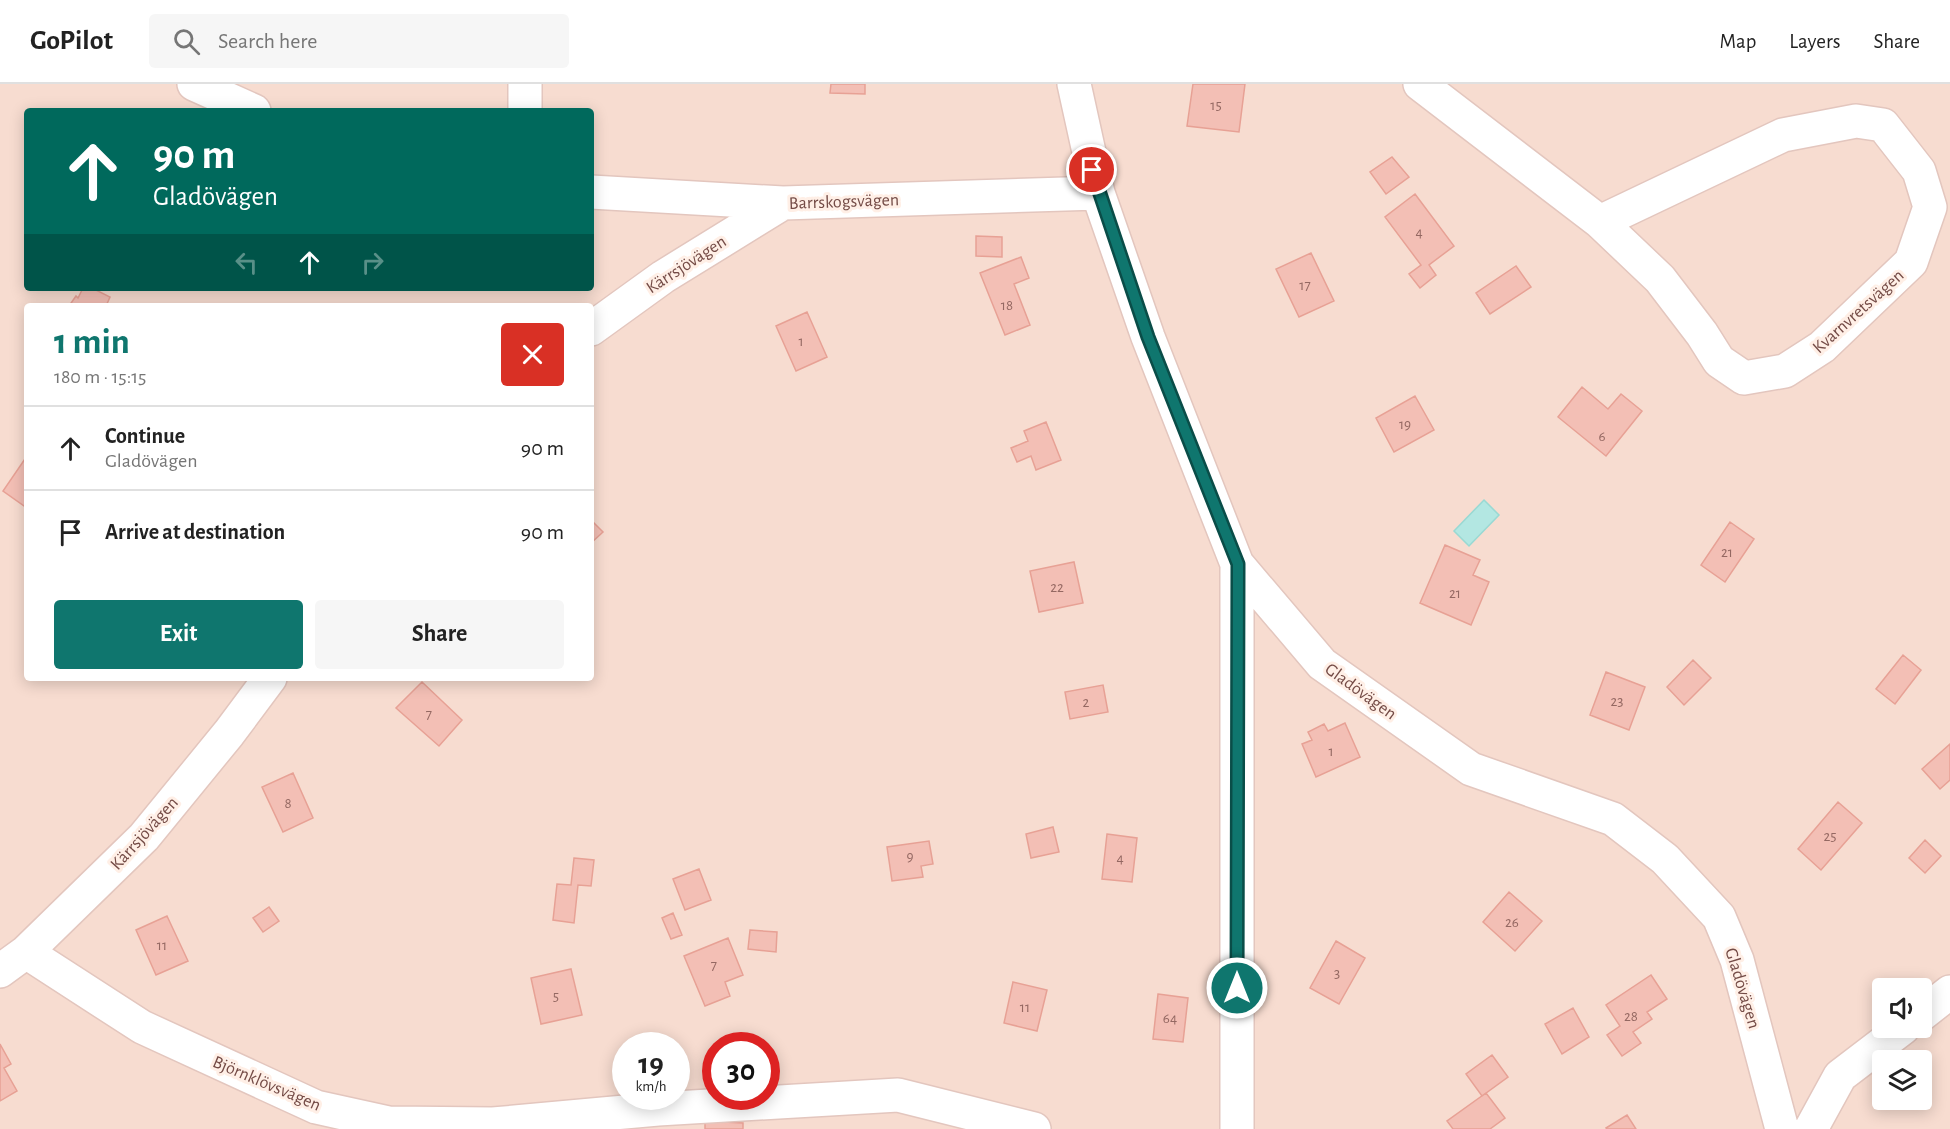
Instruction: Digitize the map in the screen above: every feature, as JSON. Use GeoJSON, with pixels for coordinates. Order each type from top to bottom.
{"type":"FeatureCollection","features":[{"type":"Feature","properties":{"kind":"street"},"geometry":{"type":"LineString","coordinates":[[194,84],[247,108]]}},
{"type":"Feature","properties":{"kind":"street"},"geometry":{"type":"LineString","coordinates":[[525,84],[525,108]]}},
{"type":"Feature","properties":{"kind":"street","name":"Gladövägen"},"geometry":{"type":"LineString","coordinates":[[1074,84],[1098,193],[1148,337],[1238,564],[1322,664],[1471,769],[1613,819],[1665,859],[1719,917],[1737,960],[1782,1129]]}},
{"type":"Feature","properties":{"kind":"street","name":"Kvarnvretsvägen"},"geometry":{"type":"LineString","coordinates":[[1420,84],[1600,222],[1660,279],[1702,334],[1719,361],[1744,378],[1785,371],[1822,347],[1911,262],[1930,207],[1919,171],[1883,125],[1856,121],[1783,135],[1600,222]]}},
{"type":"Feature","properties":{"kind":"street","name":"Barrskogsvägen"},"geometry":{"type":"LineString","coordinates":[[594,192],[783,203],[1098,193]]}},
{"type":"Feature","properties":{"kind":"street","name":"Kärrsjövägen"},"geometry":{"type":"LineString","coordinates":[[594,327],[663,277],[783,203]]}},
{"type":"Feature","properties":{"kind":"street"},"geometry":{"type":"LineString","coordinates":[[1237,1129],[1238,564]]}},
{"type":"Feature","properties":{"kind":"street","name":"Kärrsjövägen"},"geometry":{"type":"LineString","coordinates":[[13,962],[144,837],[229,733],[268,681]]}},
{"type":"Feature","properties":{"kind":"street","name":"Björnklövsvägen"},"geometry":{"type":"LineString","coordinates":[[13,962],[142,1028],[316,1107],[389,1123],[493,1124],[658,1108],[898,1095],[1034,1129]]}},
{"type":"Feature","properties":{"kind":"street"},"geometry":{"type":"LineString","coordinates":[[1932,1006],[1950,992]]}},
{"type":"Feature","properties":{"kind":"street"},"geometry":{"type":"LineString","coordinates":[[1811,1129],[1840,1076],[1891,1038]]}},
{"type":"Feature","properties":{"kind":"shaded area"},"geometry":{"type":"Polygon","coordinates":[[[0,84],[1950,84],[1950,1129],[0,1129],[0,84]]]}},
{"type":"Feature","properties":{"kind":"water"},"geometry":{"type":"Polygon","coordinates":[[[1484,500],[1499,515],[1469,546],[1454,531],[1484,500]]]}},
{"type":"Feature","properties":{"kind":"building"},"geometry":{"type":"Polygon","coordinates":[[[831,84],[865,84],[865,94],[830,93],[831,84]]]}},
{"type":"Feature","properties":{"kind":"building"},"geometry":{"type":"Polygon","coordinates":[[[1193,84],[1245,84],[1239,132],[1187,126],[1193,84]]]}},
{"type":"Feature","properties":{"kind":"building"},"geometry":{"type":"Polygon","coordinates":[[[1392,157],[1409,177],[1386,194],[1370,172],[1392,157]]]}},
{"type":"Feature","properties":{"kind":"building"},"geometry":{"type":"Polygon","coordinates":[[[1415,194],[1454,246],[1429,265],[1436,275],[1420,288],[1409,274],[1421,265],[1385,217],[1415,194]]]}},
{"type":"Feature","properties":{"kind":"building"},"geometry":{"type":"Polygon","coordinates":[[[976,236],[1002,237],[1002,257],[976,256],[976,236]]]}},
{"type":"Feature","properties":{"kind":"building"},"geometry":{"type":"Polygon","coordinates":[[[1311,253],[1334,301],[1299,317],[1276,269],[1311,253]]]}},
{"type":"Feature","properties":{"kind":"building"},"geometry":{"type":"Polygon","coordinates":[[[1021,257],[1029,278],[1014,284],[1030,325],[1005,335],[980,273],[1021,257]]]}},
{"type":"Feature","properties":{"kind":"building"},"geometry":{"type":"Polygon","coordinates":[[[1516,266],[1531,287],[1490,314],[1476,293],[1516,266]]]}},
{"type":"Feature","properties":{"kind":"building"},"geometry":{"type":"Polygon","coordinates":[[[82,291],[98,291],[110,297],[107,303],[71,303],[76,296],[78,298],[82,291]]]}},
{"type":"Feature","properties":{"kind":"building"},"geometry":{"type":"Polygon","coordinates":[[[807,312],[827,357],[796,371],[776,326],[807,312]]]}},
{"type":"Feature","properties":{"kind":"building"},"geometry":{"type":"Polygon","coordinates":[[[1582,387],[1608,409],[1621,394],[1642,411],[1606,456],[1558,417],[1582,387]]]}},
{"type":"Feature","properties":{"kind":"building"},"geometry":{"type":"Polygon","coordinates":[[[1415,396],[1434,430],[1394,452],[1376,418],[1415,396]]]}},
{"type":"Feature","properties":{"kind":"building"},"geometry":{"type":"Polygon","coordinates":[[[1046,422],[1061,460],[1036,470],[1031,456],[1017,462],[1011,448],[1028,441],[1024,431],[1046,422]]]}},
{"type":"Feature","properties":{"kind":"building"},"geometry":{"type":"Polygon","coordinates":[[[24,460],[24,506],[3,491],[24,460]]]}},
{"type":"Feature","properties":{"kind":"building"},"geometry":{"type":"Polygon","coordinates":[[[1730,522],[1754,539],[1725,582],[1701,565],[1730,522]]]}},
{"type":"Feature","properties":{"kind":"building"},"geometry":{"type":"Polygon","coordinates":[[[594,523],[603,532],[594,540],[594,523]]]}},
{"type":"Feature","properties":{"kind":"building"},"geometry":{"type":"Polygon","coordinates":[[[1445,545],[1480,560],[1473,575],[1489,582],[1471,625],[1420,603],[1445,545]]]}},
{"type":"Feature","properties":{"kind":"building"},"geometry":{"type":"Polygon","coordinates":[[[1074,562],[1083,603],[1039,612],[1030,571],[1074,562]]]}},
{"type":"Feature","properties":{"kind":"building"},"geometry":{"type":"Polygon","coordinates":[[[1903,655],[1921,670],[1895,704],[1876,689],[1903,655]]]}},
{"type":"Feature","properties":{"kind":"building"},"geometry":{"type":"Polygon","coordinates":[[[1693,660],[1711,678],[1684,705],[1667,687],[1693,660]]]}},
{"type":"Feature","properties":{"kind":"building"},"geometry":{"type":"Polygon","coordinates":[[[1606,672],[1645,687],[1629,730],[1590,715],[1606,672]]]}},
{"type":"Feature","properties":{"kind":"building"},"geometry":{"type":"Polygon","coordinates":[[[422,682],[462,720],[439,746],[396,708],[422,682]]]}},
{"type":"Feature","properties":{"kind":"building"},"geometry":{"type":"Polygon","coordinates":[[[1103,685],[1108,712],[1070,719],[1065,692],[1103,685]]]}},
{"type":"Feature","properties":{"kind":"building"},"geometry":{"type":"Polygon","coordinates":[[[1345,723],[1360,757],[1316,777],[1302,744],[1312,740],[1308,732],[1324,724],[1328,731],[1345,723]]]}},
{"type":"Feature","properties":{"kind":"building"},"geometry":{"type":"Polygon","coordinates":[[[1950,744],[1950,780],[1940,789],[1922,769],[1950,744]]]}},
{"type":"Feature","properties":{"kind":"building"},"geometry":{"type":"Polygon","coordinates":[[[293,773],[313,818],[283,832],[262,787],[293,773]]]}},
{"type":"Feature","properties":{"kind":"building"},"geometry":{"type":"Polygon","coordinates":[[[1838,802],[1862,823],[1821,870],[1798,849],[1838,802]]]}},
{"type":"Feature","properties":{"kind":"building"},"geometry":{"type":"Polygon","coordinates":[[[1053,827],[1059,852],[1031,858],[1026,834],[1053,827]]]}},
{"type":"Feature","properties":{"kind":"building"},"geometry":{"type":"Polygon","coordinates":[[[1107,834],[1137,838],[1132,882],[1102,879],[1107,834]]]}},
{"type":"Feature","properties":{"kind":"building"},"geometry":{"type":"Polygon","coordinates":[[[1925,840],[1941,856],[1925,873],[1909,858],[1925,840]]]}},
{"type":"Feature","properties":{"kind":"building"},"geometry":{"type":"Polygon","coordinates":[[[929,841],[933,864],[921,866],[923,877],[892,881],[887,847],[929,841]]]}},
{"type":"Feature","properties":{"kind":"building"},"geometry":{"type":"Polygon","coordinates":[[[574,858],[594,860],[591,886],[578,885],[574,923],[553,920],[557,884],[571,885],[574,858]]]}},
{"type":"Feature","properties":{"kind":"building"},"geometry":{"type":"Polygon","coordinates":[[[699,869],[711,900],[685,910],[673,879],[699,869]]]}},
{"type":"Feature","properties":{"kind":"building"},"geometry":{"type":"Polygon","coordinates":[[[1509,892],[1542,921],[1515,951],[1483,922],[1509,892]]]}},
{"type":"Feature","properties":{"kind":"building"},"geometry":{"type":"Polygon","coordinates":[[[269,907],[279,921],[263,932],[253,918],[269,907]]]}},
{"type":"Feature","properties":{"kind":"building"},"geometry":{"type":"Polygon","coordinates":[[[673,913],[682,935],[671,939],[662,918],[673,913]]]}},
{"type":"Feature","properties":{"kind":"building"},"geometry":{"type":"Polygon","coordinates":[[[167,916],[188,961],[156,975],[136,930],[167,916]]]}},
{"type":"Feature","properties":{"kind":"building"},"geometry":{"type":"Polygon","coordinates":[[[750,930],[777,932],[776,952],[748,949],[750,930]]]}},
{"type":"Feature","properties":{"kind":"building"},"geometry":{"type":"Polygon","coordinates":[[[728,938],[743,975],[725,982],[730,996],[705,1006],[684,956],[728,938]]]}},
{"type":"Feature","properties":{"kind":"building"},"geometry":{"type":"Polygon","coordinates":[[[1336,941],[1365,958],[1339,1004],[1310,988],[1336,941]]]}},
{"type":"Feature","properties":{"kind":"building"},"geometry":{"type":"Polygon","coordinates":[[[571,969],[582,1015],[541,1024],[531,978],[571,969]]]}},
{"type":"Feature","properties":{"kind":"building"},"geometry":{"type":"Polygon","coordinates":[[[1651,975],[1667,999],[1647,1012],[1652,1019],[1633,1032],[1641,1043],[1622,1056],[1607,1035],[1620,1026],[1606,1005],[1651,975]]]}},
{"type":"Feature","properties":{"kind":"building"},"geometry":{"type":"Polygon","coordinates":[[[1013,982],[1047,990],[1037,1031],[1004,1023],[1013,982]]]}},
{"type":"Feature","properties":{"kind":"building"},"geometry":{"type":"Polygon","coordinates":[[[1158,994],[1188,998],[1183,1042],[1153,1039],[1158,994]]]}},
{"type":"Feature","properties":{"kind":"building"},"geometry":{"type":"Polygon","coordinates":[[[1573,1008],[1589,1037],[1562,1054],[1545,1024],[1573,1008]]]}},
{"type":"Feature","properties":{"kind":"building"},"geometry":{"type":"Polygon","coordinates":[[[0,1044],[11,1064],[4,1068],[17,1091],[0,1101],[0,1044]]]}},
{"type":"Feature","properties":{"kind":"building"},"geometry":{"type":"Polygon","coordinates":[[[1492,1055],[1508,1077],[1482,1096],[1466,1074],[1492,1055]]]}},
{"type":"Feature","properties":{"kind":"building"},"geometry":{"type":"Polygon","coordinates":[[[1486,1093],[1505,1118],[1490,1129],[1453,1129],[1447,1121],[1486,1093]]]}},
{"type":"Feature","properties":{"kind":"building"},"geometry":{"type":"Polygon","coordinates":[[[1627,1115],[1636,1129],[1606,1128],[1627,1115]]]}},
{"type":"Feature","properties":{"kind":"building"},"geometry":{"type":"Polygon","coordinates":[[[705,1121],[743,1123],[743,1129],[705,1129],[705,1121]]]}},
{"type":"Feature","properties":{"kind":"route"},"geometry":{"type":"LineString","coordinates":[[1092,170],[1148,337],[1238,564],[1237,988]]}}]}
